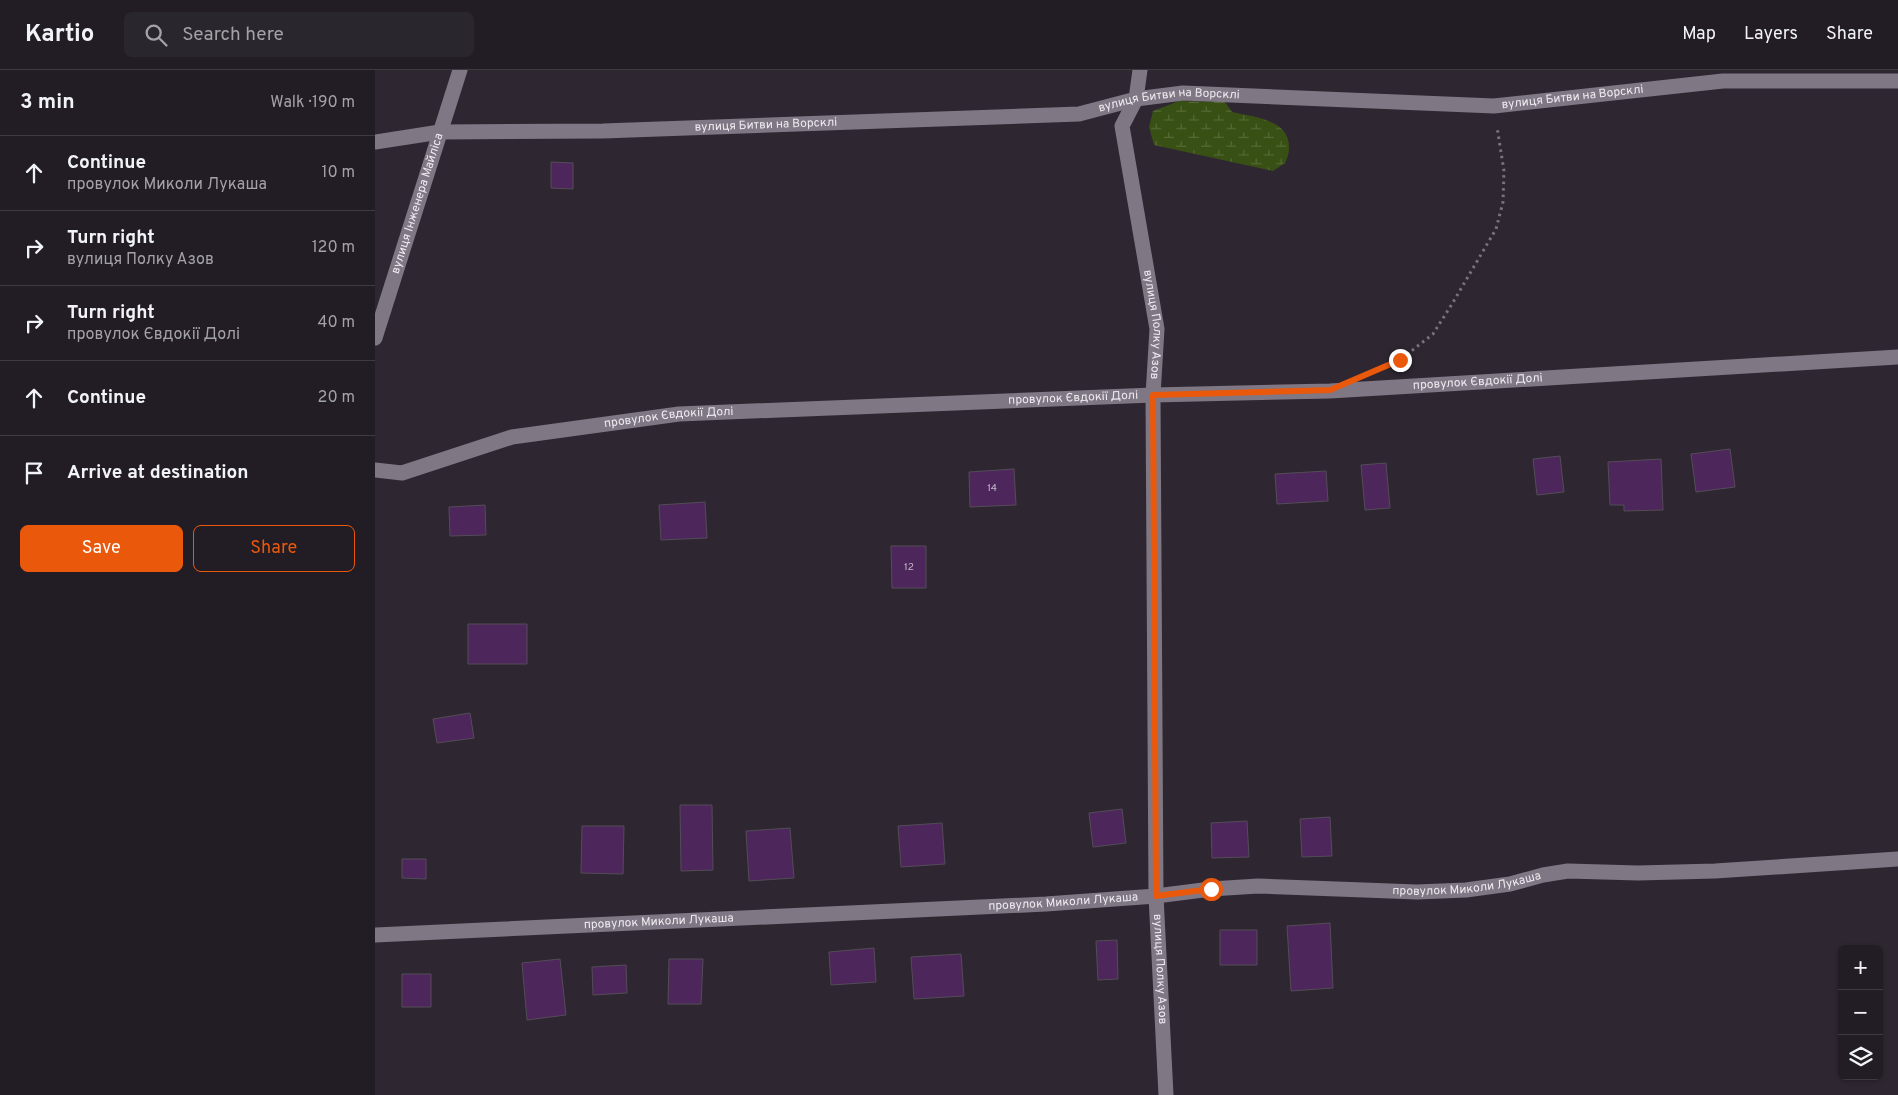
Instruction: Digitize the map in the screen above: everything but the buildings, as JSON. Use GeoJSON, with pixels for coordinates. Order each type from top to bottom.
{"type":"FeatureCollection","features":[{"type":"Feature","properties":{"kind":"street","name":"вулиця Інженера Майліса"},"geometry":{"type":"LineString","coordinates":[[375,338],[460,70]]}},
{"type":"Feature","properties":{"kind":"street","name":"вулиця Полку Азов"},"geometry":{"type":"LineString","coordinates":[[1140,70],[1136,99],[1122,126],[1157,329],[1153,395],[1156,896],[1166,1095]]}},
{"type":"Feature","properties":{"kind":"street","name":"вулиця Битви на Ворсклі"},"geometry":{"type":"LineString","coordinates":[[375,142],[440,132],[603,131],[1079,114],[1136,99],[1183,93],[1494,106],[1723,82],[1898,81]]}},
{"type":"Feature","properties":{"kind":"street","name":"провулок Євдокії Долі"},"geometry":{"type":"LineString","coordinates":[[375,470],[402,473],[512,437],[679,414],[1153,395],[1340,390],[1898,357]]}},
{"type":"Feature","properties":{"kind":"street","name":"провулок Миколи Лукаша"},"geometry":{"type":"LineString","coordinates":[[375,935],[1026,905],[1156,896],[1211,889],[1258,886],[1417,892],[1466,890],[1510,884],[1543,875],[1568,871],[1638,873],[1715,871],[1898,858]]}},
{"type":"Feature","properties":{"kind":"path"},"geometry":{"type":"LineString","coordinates":[[1383,368],[1400,360],[1433,334],[1496,228],[1503,202],[1504,171],[1494,106]]}},
{"type":"Feature","properties":{"kind":"green space"},"geometry":{"type":"Polygon","coordinates":[[[1179,101],[1225,102],[1232,112],[1260,118],[1277,125],[1288,138],[1289,150],[1285,163],[1273,171],[1154,145],[1149,127],[1153,111],[1179,101]]]}},
{"type":"Feature","properties":{"kind":"route"},"geometry":{"type":"LineString","coordinates":[[1211,889],[1156,896],[1153,395],[1330,390],[1400,360]]}}]}
